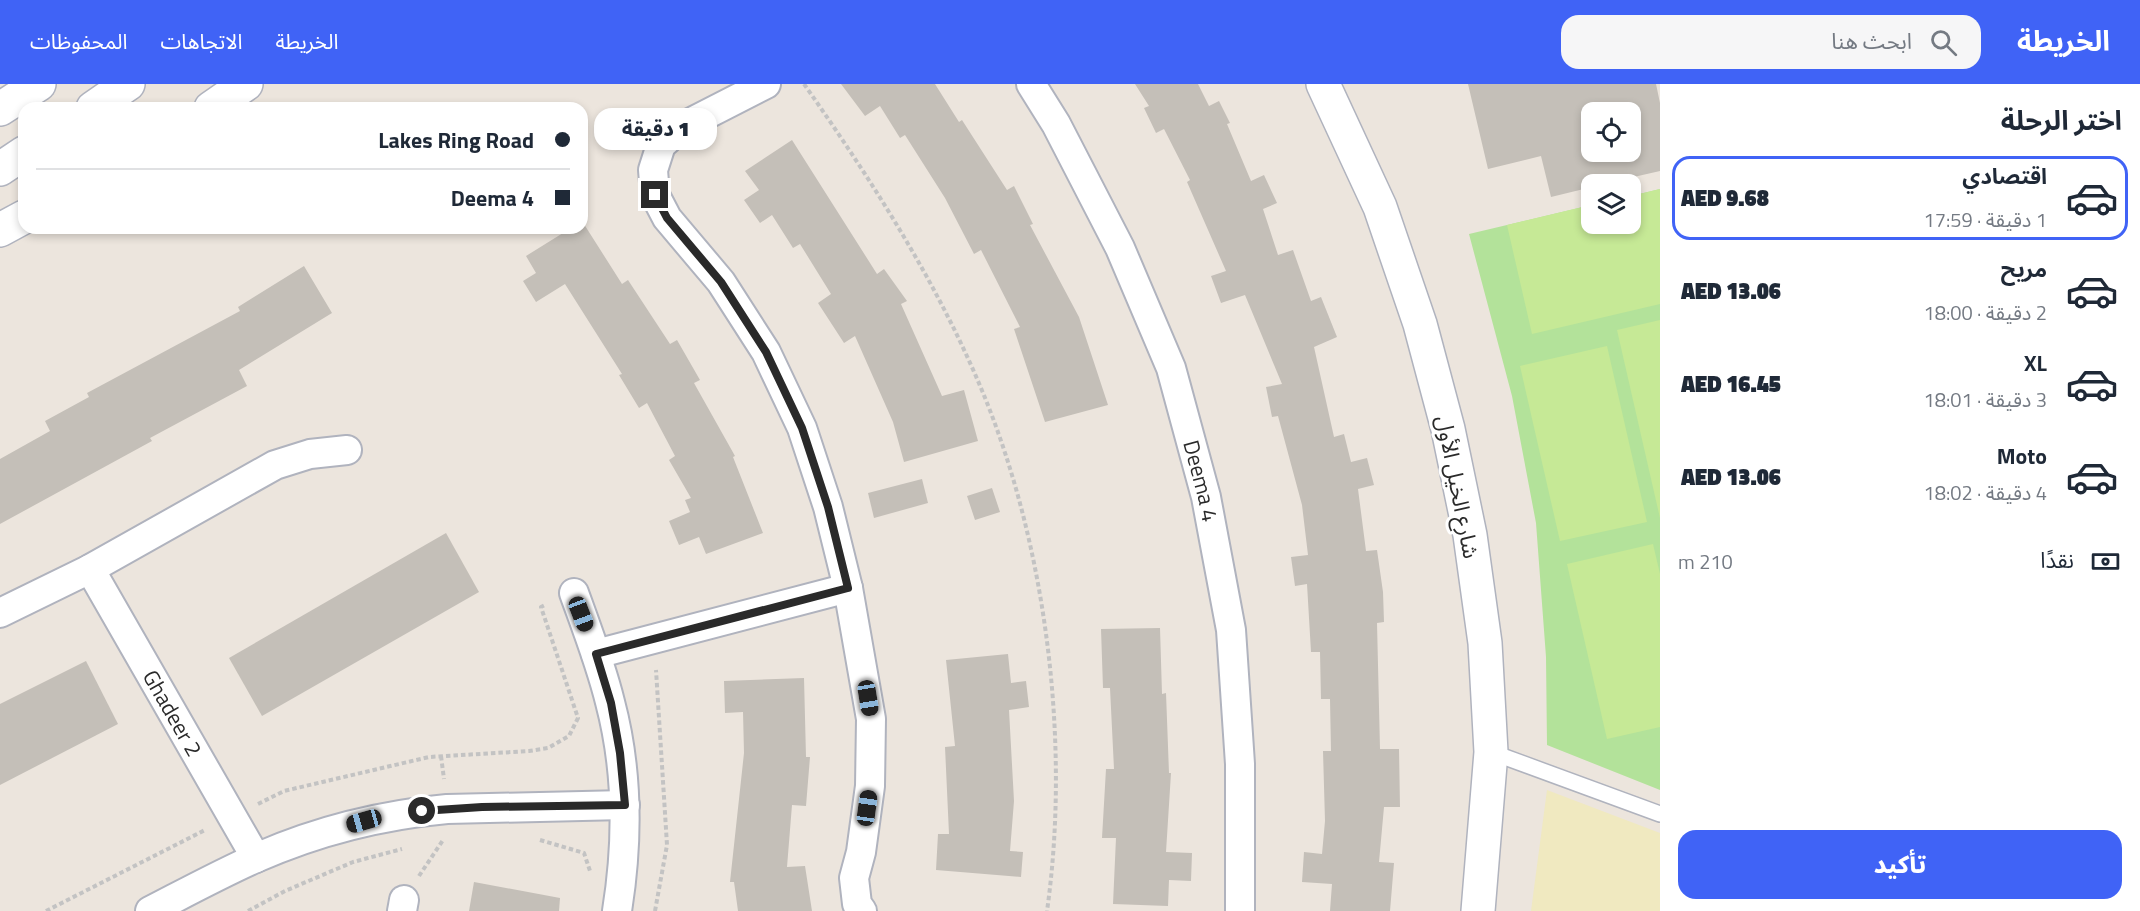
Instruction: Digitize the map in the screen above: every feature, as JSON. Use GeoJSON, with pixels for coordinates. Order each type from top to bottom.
{"type":"FeatureCollection","features":[{"type":"Feature","properties":{"kind":"main road"},"geometry":{"type":"LineString","coordinates":[[0,110],[39,84]]}},
{"type":"Feature","properties":{"kind":"main road"},"geometry":{"type":"LineString","coordinates":[[102,102],[128,84]]}},
{"type":"Feature","properties":{"kind":"main road"},"geometry":{"type":"LineString","coordinates":[[220,102],[246,84]]}},
{"type":"Feature","properties":{"kind":"main road","name":"شارع الخيل الأول"},"geometry":{"type":"LineString","coordinates":[[1323,84],[1386,221],[1420,324],[1448,429],[1470,535],[1485,643],[1491,752],[1478,911]]}},
{"type":"Feature","properties":{"kind":"main road"},"geometry":{"type":"LineString","coordinates":[[0,169],[18,157]]}},
{"type":"Feature","properties":{"kind":"main road"},"geometry":{"type":"LineString","coordinates":[[0,230],[18,220]]}},
{"type":"Feature","properties":{"kind":"street"},"geometry":{"type":"LineString","coordinates":[[766,84],[680,128],[661,146],[652,170],[655,195],[667,218],[721,282],[766,352],[802,428],[828,507],[848,588],[871,719],[870,786],[861,852],[854,878],[857,904],[862,911]]}},
{"type":"Feature","properties":{"kind":"street","name":"Deema 4"},"geometry":{"type":"LineString","coordinates":[[1031,84],[1056,124],[1120,248],[1171,368],[1206,498],[1231,630],[1240,764],[1240,911]]}},
{"type":"Feature","properties":{"kind":"street"},"geometry":{"type":"LineString","coordinates":[[0,613],[90,569],[275,465],[310,454],[347,450]]}},
{"type":"Feature","properties":{"kind":"street","name":"Ghadeer 2"},"geometry":{"type":"LineString","coordinates":[[90,569],[256,858]]}},
{"type":"Feature","properties":{"kind":"street"},"geometry":{"type":"LineString","coordinates":[[596,654],[848,588]]}},
{"type":"Feature","properties":{"kind":"street"},"geometry":{"type":"LineString","coordinates":[[574,593],[611,703],[620,753],[625,805],[623,872],[617,911]]}},
{"type":"Feature","properties":{"kind":"street"},"geometry":{"type":"LineString","coordinates":[[150,911],[256,858],[307,838],[364,821],[422,811],[482,807],[625,805]]}},
{"type":"Feature","properties":{"kind":"lane"},"geometry":{"type":"LineString","coordinates":[[1491,752],[1660,814]]}},
{"type":"Feature","properties":{"kind":"path"},"geometry":{"type":"LineString","coordinates":[[804,84],[846,143],[939,300],[978,382],[1007,462],[1030,544],[1044,617],[1054,712],[1056,797],[1047,911]]}},
{"type":"Feature","properties":{"kind":"path"},"geometry":{"type":"LineString","coordinates":[[46,911],[284,791],[429,757],[548,748],[569,736],[578,718],[541,607],[574,593]]}},
{"type":"Feature","properties":{"kind":"path"},"geometry":{"type":"LineString","coordinates":[[655,911],[667,845],[656,665]]}},
{"type":"Feature","properties":{"kind":"path"},"geometry":{"type":"LineString","coordinates":[[433,840],[444,837]]}},
{"type":"Feature","properties":{"kind":"path"},"geometry":{"type":"LineString","coordinates":[[536,838],[584,853],[590,873]]}},
{"type":"Feature","properties":{"kind":"path"},"geometry":{"type":"LineString","coordinates":[[248,911],[285,891],[353,862],[410,847]]}},
{"type":"Feature","properties":{"kind":"green space"},"geometry":{"type":"Polygon","coordinates":[[[1660,189],[1660,790],[1547,745],[1546,657],[1536,523],[1512,396],[1469,234],[1581,207],[1581,234],[1641,234],[1641,194],[1660,189]]]}},
{"type":"Feature","properties":{"kind":"green space"},"geometry":{"type":"Polygon","coordinates":[[[1660,189],[1660,304],[1532,334],[1507,225],[1581,207],[1581,234],[1641,234],[1641,194],[1660,189]]]}},
{"type":"Feature","properties":{"kind":"green space"},"geometry":{"type":"Polygon","coordinates":[[[1660,320],[1660,518],[1617,330],[1660,320]]]}},
{"type":"Feature","properties":{"kind":"green space"},"geometry":{"type":"Polygon","coordinates":[[[1607,346],[1647,522],[1560,541],[1520,366],[1607,346]]]}},
{"type":"Feature","properties":{"kind":"green space"},"geometry":{"type":"Polygon","coordinates":[[[1653,544],[1660,574],[1660,727],[1607,739],[1567,564],[1653,544]]]}},
{"type":"Feature","properties":{"kind":"sand"},"geometry":{"type":"Polygon","coordinates":[[[1547,790],[1660,833],[1660,911],[1531,911],[1547,790]]]}},
{"type":"Feature","properties":{"kind":"building"},"geometry":{"type":"Polygon","coordinates":[[[841,84],[935,84],[959,122],[962,120],[1007,190],[1014,186],[1033,224],[1030,225],[1079,317],[1108,405],[1045,422],[1014,329],[1020,327],[981,250],[974,254],[945,198],[905,135],[900,138],[880,106],[865,116],[841,84]]]}},
{"type":"Feature","properties":{"kind":"building"},"geometry":{"type":"Polygon","coordinates":[[[1135,84],[1198,84],[1209,106],[1219,101],[1230,123],[1227,124],[1251,181],[1264,175],[1277,203],[1263,209],[1278,255],[1293,250],[1311,301],[1321,297],[1337,337],[1314,347],[1334,437],[1344,434],[1351,462],[1367,458],[1374,485],[1358,489],[1366,551],[1377,550],[1383,592],[1384,622],[1377,623],[1380,749],[1399,749],[1400,807],[1384,807],[1379,862],[1394,863],[1390,911],[1330,911],[1332,884],[1302,882],[1304,852],[1322,854],[1325,821],[1323,751],[1331,751],[1330,699],[1321,699],[1320,652],[1311,652],[1307,584],[1295,586],[1291,557],[1308,555],[1302,505],[1278,416],[1272,417],[1266,387],[1282,384],[1245,295],[1221,303],[1211,276],[1226,271],[1187,182],[1190,180],[1164,129],[1156,133],[1144,108],[1149,106],[1135,84]]]}},
{"type":"Feature","properties":{"kind":"building"},"geometry":{"type":"Polygon","coordinates":[[[1468,84],[1656,84],[1660,103],[1660,171],[1641,175],[1581,174],[1581,190],[1551,197],[1541,156],[1488,169],[1468,84]]]}},
{"type":"Feature","properties":{"kind":"building"},"geometry":{"type":"Polygon","coordinates":[[[792,140],[877,274],[884,269],[907,301],[901,304],[942,396],[964,390],[978,441],[904,462],[893,422],[855,336],[844,343],[818,303],[831,294],[800,244],[793,248],[772,215],[760,223],[744,200],[759,190],[745,171],[792,140]]]}},
{"type":"Feature","properties":{"kind":"building"},"geometry":{"type":"Polygon","coordinates":[[[588,230],[622,284],[628,280],[670,344],[677,340],[700,380],[694,383],[735,456],[733,457],[763,533],[706,554],[699,537],[679,545],[669,521],[690,512],[685,500],[691,498],[669,460],[675,456],[647,403],[639,408],[619,375],[622,374],[565,284],[536,302],[523,281],[536,273],[526,256],[561,234],[588,234],[588,230]]]}},
{"type":"Feature","properties":{"kind":"building"},"geometry":{"type":"Polygon","coordinates":[[[304,266],[332,313],[239,370],[247,386],[150,438],[152,441],[0,524],[0,459],[50,431],[45,421],[89,397],[87,393],[240,311],[238,307],[304,266]]]}},
{"type":"Feature","properties":{"kind":"building"},"geometry":{"type":"Polygon","coordinates":[[[922,479],[928,503],[874,518],[868,493],[922,479]]]}},
{"type":"Feature","properties":{"kind":"building"},"geometry":{"type":"Polygon","coordinates":[[[992,488],[1000,512],[975,520],[967,496],[992,488]]]}},
{"type":"Feature","properties":{"kind":"building"},"geometry":{"type":"Polygon","coordinates":[[[446,533],[479,592],[262,716],[229,658],[446,533]]]}},
{"type":"Feature","properties":{"kind":"building"},"geometry":{"type":"Polygon","coordinates":[[[1160,628],[1162,694],[1166,693],[1169,773],[1171,773],[1166,852],[1192,853],[1191,881],[1169,880],[1168,906],[1113,904],[1116,838],[1102,838],[1106,769],[1114,769],[1110,688],[1103,688],[1101,629],[1160,628]]]}},
{"type":"Feature","properties":{"kind":"building"},"geometry":{"type":"Polygon","coordinates":[[[1008,654],[1011,683],[1026,681],[1029,707],[1009,710],[1014,801],[1010,851],[1023,852],[1021,877],[936,870],[938,834],[949,834],[945,747],[955,746],[946,660],[1008,654]]]}},
{"type":"Feature","properties":{"kind":"building"},"geometry":{"type":"Polygon","coordinates":[[[86,661],[118,724],[0,785],[0,704],[86,661]]]}},
{"type":"Feature","properties":{"kind":"building"},"geometry":{"type":"Polygon","coordinates":[[[804,678],[806,757],[810,757],[806,806],[792,805],[787,867],[805,866],[812,911],[738,911],[734,882],[730,882],[744,753],[743,712],[725,713],[724,681],[804,678]]]}},
{"type":"Feature","properties":{"kind":"building"},"geometry":{"type":"Polygon","coordinates":[[[474,882],[560,898],[559,911],[469,911],[474,882]]]}},
{"type":"Feature","properties":{"kind":"route"},"geometry":{"type":"LineString","coordinates":[[422,811],[482,807],[625,805],[620,753],[611,703],[596,654],[848,588],[828,507],[802,428],[766,352],[721,282],[667,218],[655,195]]}}]}
